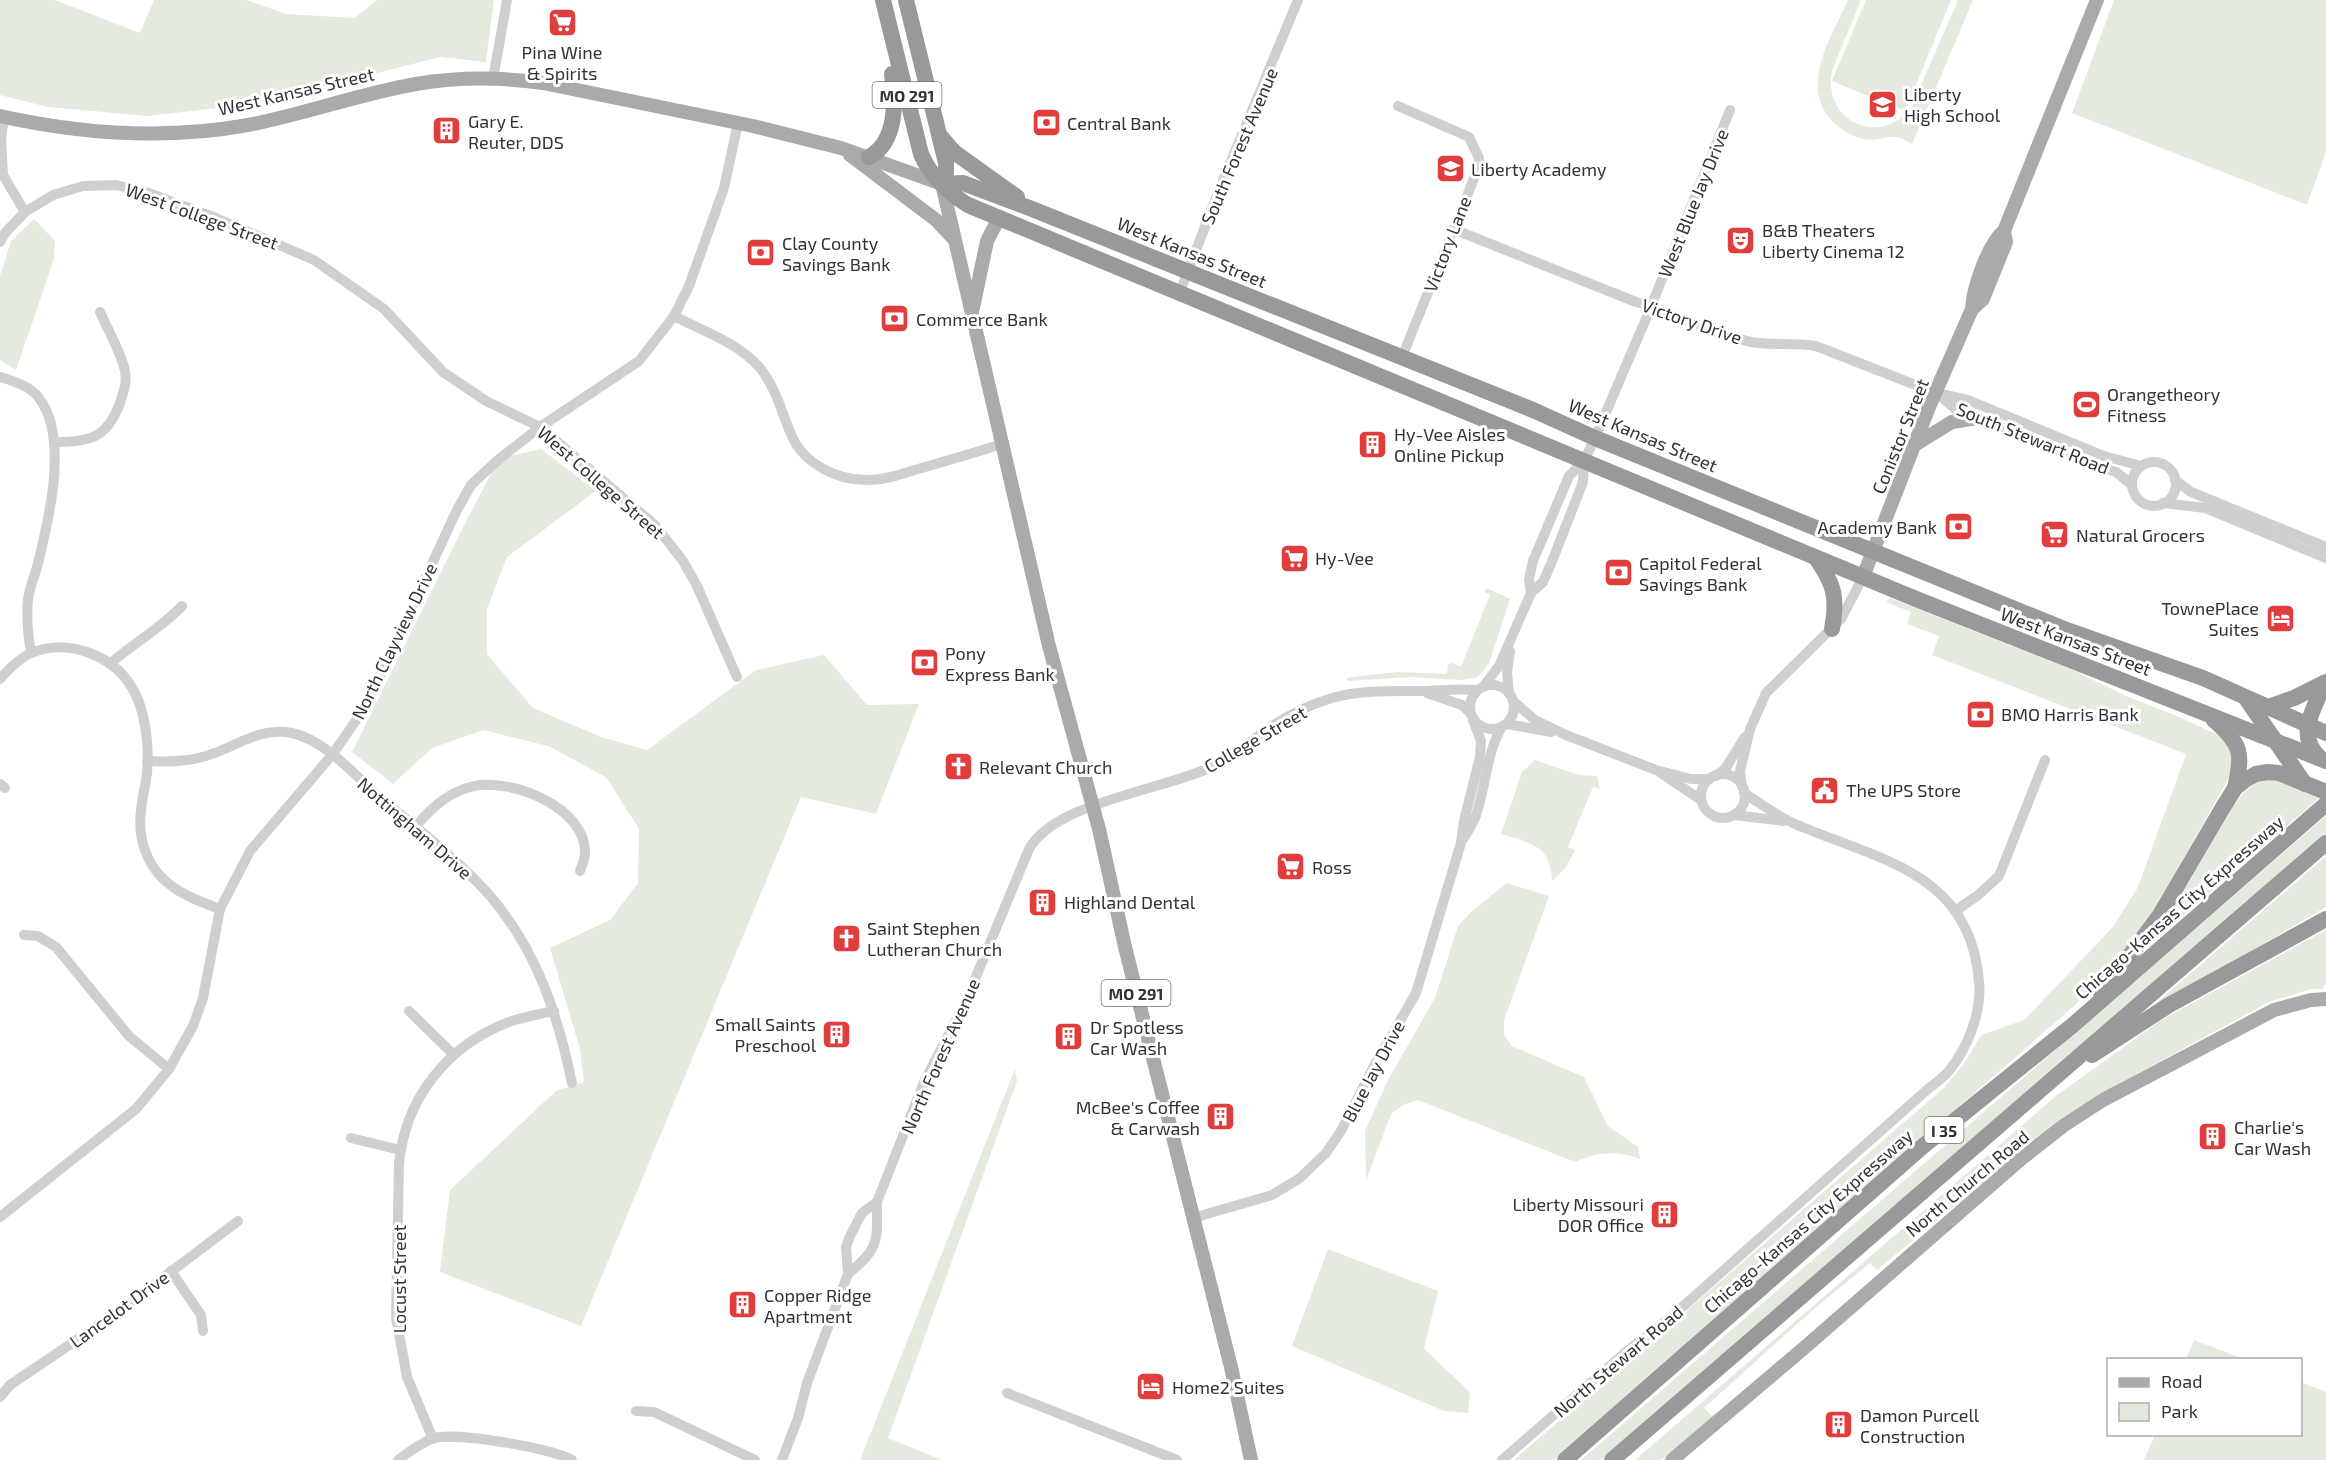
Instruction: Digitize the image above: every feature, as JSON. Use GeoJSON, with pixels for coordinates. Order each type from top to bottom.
{"type":"FeatureCollection","features":[{"type":"Feature","properties":{"kind":"highway","name":"MO 291"},"geometry":{"type":"LineString","coordinates":[[884,0],[921,154],[932,174],[942,184],[946,173],[946,163],[906,0]]}},
{"type":"Feature","properties":{"kind":"highway"},"geometry":{"type":"LineString","coordinates":[[869,157],[883,145],[893,115],[895,98],[890,52],[892,34]]}},
{"type":"Feature","properties":{"kind":"highway"},"geometry":{"type":"LineString","coordinates":[[938,131],[954,152],[1032,208]]}},
{"type":"Feature","properties":{"kind":"highway","name":"West Kansas Street"},"geometry":{"type":"LineString","coordinates":[[942,184],[963,183],[1032,208],[1402,357],[1872,552],[2064,629],[2154,660],[2326,733]]}},
{"type":"Feature","properties":{"kind":"highway","name":"West Kansas Street"},"geometry":{"type":"LineString","coordinates":[[942,184],[960,201],[999,218],[1863,577],[2324,760]]}},
{"type":"Feature","properties":{"kind":"highway"},"geometry":{"type":"LineString","coordinates":[[1815,557],[1827,574],[1835,592],[1836,608],[1832,629]]}},
{"type":"Feature","properties":{"kind":"highway"},"geometry":{"type":"LineString","coordinates":[[2268,707],[2326,683]]}},
{"type":"Feature","properties":{"kind":"highway"},"geometry":{"type":"LineString","coordinates":[[2324,760],[2308,744],[2308,725],[2326,683]]}},
{"type":"Feature","properties":{"kind":"highway"},"geometry":{"type":"LineString","coordinates":[[2245,697],[2305,784]]}},
{"type":"Feature","properties":{"kind":"highway"},"geometry":{"type":"LineString","coordinates":[[2073,1025],[2091,998],[2125,962],[2160,915],[2235,788],[2241,764],[2236,744],[2229,734],[2204,712]]}},
{"type":"Feature","properties":{"kind":"highway"},"geometry":{"type":"LineString","coordinates":[[2235,788],[2250,777],[2268,772],[2279,773],[2326,792]]}},
{"type":"Feature","properties":{"kind":"highway","name":"Chicago-Kansas City Expressway"},"geometry":{"type":"LineString","coordinates":[[1565,1460],[1922,1147],[2073,1025],[2326,804]]}},
{"type":"Feature","properties":{"kind":"highway","name":"I 35"},"geometry":{"type":"LineString","coordinates":[[1612,1460],[2326,843]]}},
{"type":"Feature","properties":{"kind":"highway"},"geometry":{"type":"LineString","coordinates":[[2060,1073],[2105,1048],[2169,1005],[2326,919]]}},
{"type":"Feature","properties":{"kind":"main road","name":"Conistor Street"},"geometry":{"type":"LineString","coordinates":[[1863,577],[1972,309],[1983,299],[2006,242],[2004,231],[2097,0]]}},
{"type":"Feature","properties":{"kind":"main road","name":"West Kansas Street"},"geometry":{"type":"LineString","coordinates":[[2,117],[95,131],[192,132],[269,121],[418,83],[454,79],[493,79],[543,83],[738,123],[841,148],[942,184]]}},
{"type":"Feature","properties":{"kind":"main road"},"geometry":{"type":"LineString","coordinates":[[841,148],[936,220],[955,241]]}},
{"type":"Feature","properties":{"kind":"main road","name":"MO 291"},"geometry":{"type":"LineString","coordinates":[[942,184],[1049,646],[1099,829],[1140,1009],[1231,1367],[1251,1460]]}},
{"type":"Feature","properties":{"kind":"main road"},"geometry":{"type":"LineString","coordinates":[[972,313],[987,241],[999,218]]}},
{"type":"Feature","properties":{"kind":"main road"},"geometry":{"type":"LineString","coordinates":[[1916,444],[1952,422],[1977,418]]}},
{"type":"Feature","properties":{"kind":"main road","name":"North Church Road"},"geometry":{"type":"LineString","coordinates":[[1672,1460],[2063,1126],[2103,1100],[2274,1010],[2311,1000],[2326,999]]}},
{"type":"Feature","properties":{"kind":"street"},"geometry":{"type":"LineString","coordinates":[[493,79],[507,0]]}},
{"type":"Feature","properties":{"kind":"street","name":"South Forest Avenue"},"geometry":{"type":"LineString","coordinates":[[1180,292],[1218,190],[1298,0]]}},
{"type":"Feature","properties":{"kind":"street","name":"Victory Lane"},"geometry":{"type":"LineString","coordinates":[[1398,105],[1469,136],[1479,158],[1477,171],[1402,357]]}},
{"type":"Feature","properties":{"kind":"street","name":"West Blue Jay Drive"},"geometry":{"type":"LineString","coordinates":[[1584,461],[1652,306],[1730,110]]}},
{"type":"Feature","properties":{"kind":"street"},"geometry":{"type":"LineString","coordinates":[[2,117],[2,174],[25,212]]}},
{"type":"Feature","properties":{"kind":"street","name":"North Clayview Drive"},"geometry":{"type":"LineString","coordinates":[[0,1217],[136,1109],[169,1069],[193,1026],[203,998],[220,909],[250,850],[332,755],[366,706],[456,512],[471,485],[499,459],[540,428],[639,361],[674,316],[689,286],[724,188],[738,123]]}},
{"type":"Feature","properties":{"kind":"street","name":"West College Street"},"geometry":{"type":"LineString","coordinates":[[0,242],[5,233],[25,212],[39,202],[68,190],[116,185],[146,192],[255,233],[314,260],[384,309],[443,372],[486,401],[540,428],[655,525],[673,546],[697,586],[737,677]]}},
{"type":"Feature","properties":{"kind":"street","name":"Victory Drive"},"geometry":{"type":"LineString","coordinates":[[1453,229],[1636,302],[1708,328],[1768,345],[1816,346],[1936,393]]}},
{"type":"Feature","properties":{"kind":"street"},"geometry":{"type":"LineString","coordinates":[[56,442],[89,439],[101,434],[112,422],[122,397],[126,382],[124,368],[100,312]]}},
{"type":"Feature","properties":{"kind":"street"},"geometry":{"type":"LineString","coordinates":[[674,316],[725,341],[748,356],[774,388],[798,447],[815,464],[836,475],[859,480],[883,479],[1002,444]]}},
{"type":"Feature","properties":{"kind":"street"},"geometry":{"type":"LineString","coordinates":[[0,376],[38,396],[53,425],[56,442],[49,512],[28,597],[27,630],[31,653]]}},
{"type":"Feature","properties":{"kind":"street","name":"South Stewart Road"},"geometry":{"type":"LineString","coordinates":[[1936,393],[1954,408],[2080,460],[2116,472],[2132,485]]}},
{"type":"Feature","properties":{"kind":"street","name":"South Stewart Road"},"geometry":{"type":"LineString","coordinates":[[1936,393],[1968,400],[2104,456],[2141,466]]}},
{"type":"Feature","properties":{"kind":"street"},"geometry":{"type":"LineString","coordinates":[[1531,593],[1529,579],[1533,561],[1569,476],[1584,461]]}},
{"type":"Feature","properties":{"kind":"street"},"geometry":{"type":"LineString","coordinates":[[1566,735],[1504,726],[1486,729],[1472,717],[1470,700],[1499,666],[1531,593],[1543,582],[1584,482],[1584,461]]}},
{"type":"Feature","properties":{"kind":"street"},"geometry":{"type":"LineString","coordinates":[[2148,463],[2163,464],[2173,473],[2175,480],[2173,494],[2157,506],[2143,503],[2137,498],[2132,485],[2133,477],[2141,466],[2148,463]]}},
{"type":"Feature","properties":{"kind":"street"},"geometry":{"type":"LineString","coordinates":[[2175,480],[2184,488],[2200,496],[2326,547]]}},
{"type":"Feature","properties":{"kind":"street"},"geometry":{"type":"LineString","coordinates":[[2163,503],[2205,508],[2326,558]]}},
{"type":"Feature","properties":{"kind":"street"},"geometry":{"type":"LineString","coordinates":[[1701,800],[1702,789],[1713,777],[1725,769],[1750,729],[1766,693],[1832,629],[1848,609],[1863,577]]}},
{"type":"Feature","properties":{"kind":"street"},"geometry":{"type":"LineString","coordinates":[[111,663],[133,644],[165,624],[182,606]]}},
{"type":"Feature","properties":{"kind":"street"},"geometry":{"type":"LineString","coordinates":[[1504,726],[1514,714],[1507,672],[1512,639]]}},
{"type":"Feature","properties":{"kind":"street"},"geometry":{"type":"LineString","coordinates":[[0,680],[6,672],[31,653],[50,648],[83,650],[111,663],[136,695],[145,729],[147,761],[140,829],[146,855],[162,879],[173,888],[189,898],[220,909]]}},
{"type":"Feature","properties":{"kind":"street"},"geometry":{"type":"LineString","coordinates":[[1480,688],[1497,686],[1535,720],[1566,735],[1656,770],[1691,779],[1729,776],[1739,782],[1743,790]]}},
{"type":"Feature","properties":{"kind":"street","name":"College Street"},"geometry":{"type":"LineString","coordinates":[[1092,806],[1185,778],[1218,764],[1297,711],[1334,698],[1379,690],[1421,691],[1480,688]]}},
{"type":"Feature","properties":{"kind":"street","name":"College Street"},"geometry":{"type":"LineString","coordinates":[[1421,691],[1462,705],[1472,717]]}},
{"type":"Feature","properties":{"kind":"street","name":"Blue Jay Drive"},"geometry":{"type":"LineString","coordinates":[[1193,1218],[1272,1195],[1300,1178],[1326,1153],[1341,1131],[1374,1066],[1416,993],[1461,843],[1464,820],[1480,757],[1481,741],[1472,717]]}},
{"type":"Feature","properties":{"kind":"street","name":"Blue Jay Drive"},"geometry":{"type":"LineString","coordinates":[[1461,843],[1477,814],[1494,741],[1504,726]]}},
{"type":"Feature","properties":{"kind":"street"},"geometry":{"type":"LineString","coordinates":[[1656,770],[1701,800],[1709,813],[1715,817],[1723,818],[1734,815],[1742,806],[1743,790],[1740,771],[1750,729]]}},
{"type":"Feature","properties":{"kind":"street","name":"Nottingham Drive"},"geometry":{"type":"LineString","coordinates":[[147,761],[177,761],[206,756],[261,733],[278,731],[300,736],[332,755],[472,877],[504,914],[528,950],[554,1011],[572,1083]]}},
{"type":"Feature","properties":{"kind":"street"},"geometry":{"type":"LineString","coordinates":[[1955,910],[1977,896],[1999,876],[2045,759]]}},
{"type":"Feature","properties":{"kind":"street"},"geometry":{"type":"LineString","coordinates":[[415,827],[438,803],[462,789],[489,784],[517,788],[549,802],[571,820],[579,831],[585,853],[580,871]]}},
{"type":"Feature","properties":{"kind":"street","name":"North Stewart Road"},"geometry":{"type":"LineString","coordinates":[[1502,1460],[1627,1351],[1671,1317],[1949,1071],[1970,1035],[1977,1011],[1980,988],[1975,951],[1969,934],[1955,910],[1940,892],[1901,866],[1792,823],[1743,790]]}},
{"type":"Feature","properties":{"kind":"street","name":"North Forest Avenue"},"geometry":{"type":"LineString","coordinates":[[848,1274],[873,1251],[878,1235],[877,1202],[924,1082],[965,1003],[1029,849],[1051,825],[1092,806]]}},
{"type":"Feature","properties":{"kind":"street","name":"North Stewart Road"},"geometry":{"type":"LineString","coordinates":[[1734,815],[1792,823]]}},
{"type":"Feature","properties":{"kind":"street"},"geometry":{"type":"LineString","coordinates":[[24,935],[38,936],[56,947],[129,1036],[169,1069]]}},
{"type":"Feature","properties":{"kind":"street"},"geometry":{"type":"LineString","coordinates":[[409,1011],[453,1054]]}},
{"type":"Feature","properties":{"kind":"street","name":"Locust Street"},"geometry":{"type":"LineString","coordinates":[[433,1439],[407,1377],[396,1318],[400,1150],[421,1094],[433,1075],[453,1054],[501,1025],[554,1011]]}},
{"type":"Feature","properties":{"kind":"street"},"geometry":{"type":"LineString","coordinates":[[351,1138],[400,1150]]}},
{"type":"Feature","properties":{"kind":"street","name":"North Forest Avenue"},"geometry":{"type":"LineString","coordinates":[[782,1460],[798,1418],[807,1383],[848,1274],[846,1247],[862,1213],[877,1202]]}},
{"type":"Feature","properties":{"kind":"street","name":"Lancelot Drive"},"geometry":{"type":"LineString","coordinates":[[0,1397],[10,1385],[115,1314],[238,1221]]}},
{"type":"Feature","properties":{"kind":"street"},"geometry":{"type":"LineString","coordinates":[[171,1271],[201,1315],[204,1331]]}},
{"type":"Feature","properties":{"kind":"street"},"geometry":{"type":"LineString","coordinates":[[1006,1393],[1177,1460]]}},
{"type":"Feature","properties":{"kind":"street"},"geometry":{"type":"LineString","coordinates":[[636,1411],[654,1412],[755,1460]]}},
{"type":"Feature","properties":{"kind":"street"},"geometry":{"type":"LineString","coordinates":[[398,1460],[433,1439],[463,1438],[543,1449],[572,1460]]}},
{"type":"Feature","properties":{"kind":"green space"},"geometry":{"type":"Polygon","coordinates":[[[0,0],[55,0],[140,33],[154,0],[247,0],[286,14],[354,18],[377,0],[494,0],[486,62],[440,57],[331,85],[218,108],[147,116],[48,107],[0,95],[0,0]]]}},
{"type":"Feature","properties":{"kind":"green space"},"geometry":{"type":"Polygon","coordinates":[[[1848,0],[1861,0],[1833,68],[1831,86],[1835,102],[1843,114],[1869,127],[1883,126],[1898,120],[1911,108],[1958,0],[1973,0],[1912,144],[1897,137],[1870,140],[1855,136],[1835,124],[1821,103],[1818,89],[1822,58],[1848,0]]]}},
{"type":"Feature","properties":{"kind":"green space"},"geometry":{"type":"Polygon","coordinates":[[[1866,0],[1951,0],[1905,111],[1832,81],[1866,0]]]}},
{"type":"Feature","properties":{"kind":"green space"},"geometry":{"type":"Polygon","coordinates":[[[2114,0],[2326,0],[2326,152],[2307,205],[2072,113],[2114,0]]]}},
{"type":"Feature","properties":{"kind":"green space"},"geometry":{"type":"Polygon","coordinates":[[[34,219],[55,241],[54,259],[16,370],[0,360],[0,276],[11,241],[34,219]]]}},
{"type":"Feature","properties":{"kind":"green space"},"geometry":{"type":"Polygon","coordinates":[[[541,449],[596,491],[507,557],[487,609],[487,654],[533,708],[601,737],[647,750],[756,670],[824,655],[867,705],[919,704],[876,814],[801,797],[581,1326],[440,1272],[450,1190],[556,1091],[584,1082],[580,1049],[550,948],[610,920],[638,883],[639,829],[606,777],[548,746],[483,730],[432,748],[393,784],[352,752],[499,459],[541,449]]]}},
{"type":"Feature","properties":{"kind":"green space"},"geometry":{"type":"Polygon","coordinates":[[[1487,588],[1510,599],[1489,663],[1478,677],[1462,680],[1411,677],[1347,681],[1347,678],[1351,677],[1398,672],[1447,674],[1448,664],[1452,663],[1461,667],[1490,595],[1484,592],[1487,588]]]}},
{"type":"Feature","properties":{"kind":"green space"},"geometry":{"type":"Polygon","coordinates":[[[1890,598],[2073,670],[2126,696],[2218,735],[2230,743],[2233,770],[2157,906],[2129,945],[2073,1007],[1554,1460],[1514,1460],[1945,1087],[1967,1059],[1981,1035],[2024,1020],[2113,927],[2138,887],[2186,754],[1932,655],[1939,636],[1907,624],[1911,612],[1886,602],[1890,598]]]}},
{"type":"Feature","properties":{"kind":"green space"},"geometry":{"type":"Polygon","coordinates":[[[1535,760],[1579,775],[1597,776],[1600,789],[1593,787],[1568,847],[1575,850],[1566,867],[1552,881],[1548,860],[1537,847],[1501,834],[1522,772],[1535,760]]]}},
{"type":"Feature","properties":{"kind":"green space"},"geometry":{"type":"Polygon","coordinates":[[[2271,779],[2292,785],[2319,798],[2142,952],[2187,886],[2233,806],[2245,791],[2259,782],[2271,779]]]}},
{"type":"Feature","properties":{"kind":"green space"},"geometry":{"type":"Polygon","coordinates":[[[2326,816],[2326,834],[2317,842],[1601,1460],[1581,1460],[2326,816]]]}},
{"type":"Feature","properties":{"kind":"green space"},"geometry":{"type":"Polygon","coordinates":[[[2326,856],[2326,907],[2156,1007],[2153,1006],[2326,856]]]}},
{"type":"Feature","properties":{"kind":"green space"},"geometry":{"type":"Polygon","coordinates":[[[1507,883],[1549,896],[1504,1020],[1504,1035],[1512,1046],[1584,1077],[1608,1126],[1638,1147],[1640,1159],[1624,1154],[1607,1153],[1575,1162],[1418,1100],[1403,1105],[1391,1114],[1366,1181],[1365,1131],[1388,1080],[1435,998],[1458,926],[1472,911],[1507,883]]]}},
{"type":"Feature","properties":{"kind":"green space"},"geometry":{"type":"Polygon","coordinates":[[[2326,930],[2326,981],[2323,989],[2311,989],[2269,1002],[2142,1071],[2060,1119],[1877,1270],[1870,1263],[1815,1308],[1704,1408],[1714,1418],[1661,1460],[1635,1460],[2057,1095],[2163,1019],[2326,930]]]}},
{"type":"Feature","properties":{"kind":"green space"},"geometry":{"type":"Polygon","coordinates":[[[1015,1069],[1017,1081],[888,1438],[942,1460],[860,1460],[1015,1069]]]}},
{"type":"Feature","properties":{"kind":"green space"},"geometry":{"type":"Polygon","coordinates":[[[1328,1249],[1438,1291],[1424,1349],[1470,1392],[1468,1413],[1444,1411],[1292,1346],[1328,1249]]]}},
{"type":"Feature","properties":{"kind":"green space"},"geometry":{"type":"Polygon","coordinates":[[[2194,1340],[2241,1358],[2186,1358],[2194,1340]]]}},
{"type":"Feature","properties":{"kind":"green space"},"geometry":{"type":"Polygon","coordinates":[[[2302,1382],[2326,1392],[2326,1460],[2144,1460],[2155,1436],[2302,1436],[2302,1382]]]}},
{"type":"Feature","properties":{"kind":"place","name":"Pina Wine & Spirits"},"geometry":{"type":"Point","coordinates":[562,23]}},
{"type":"Feature","properties":{"kind":"place","name":"Liberty High School"},"geometry":{"type":"Point","coordinates":[1883,104]}},
{"type":"Feature","properties":{"kind":"place","name":"Central Bank"},"geometry":{"type":"Point","coordinates":[1046,123]}},
{"type":"Feature","properties":{"kind":"place","name":"Gary E. Reuter, DDS"},"geometry":{"type":"Point","coordinates":[447,131]}},
{"type":"Feature","properties":{"kind":"place","name":"Liberty Academy"},"geometry":{"type":"Point","coordinates":[1450,169]}},
{"type":"Feature","properties":{"kind":"place","name":"B&B Theaters Liberty Cinema 12"},"geometry":{"type":"Point","coordinates":[1741,240]}},
{"type":"Feature","properties":{"kind":"place","name":"Clay County Savings Bank"},"geometry":{"type":"Point","coordinates":[761,253]}},
{"type":"Feature","properties":{"kind":"place","name":"Commerce Bank"},"geometry":{"type":"Point","coordinates":[895,319]}},
{"type":"Feature","properties":{"kind":"place","name":"Orangetheory Fitness"},"geometry":{"type":"Point","coordinates":[2086,404]}},
{"type":"Feature","properties":{"kind":"place","name":"Hy-Vee Aisles Online Pickup"},"geometry":{"type":"Point","coordinates":[1373,444]}},
{"type":"Feature","properties":{"kind":"place","name":"Academy Bank"},"geometry":{"type":"Point","coordinates":[1958,527]}},
{"type":"Feature","properties":{"kind":"place","name":"Natural Grocers"},"geometry":{"type":"Point","coordinates":[2055,535]}},
{"type":"Feature","properties":{"kind":"place","name":"Hy-Vee"},"geometry":{"type":"Point","coordinates":[1294,558]}},
{"type":"Feature","properties":{"kind":"place","name":"Capitol Federal Savings Bank"},"geometry":{"type":"Point","coordinates":[1618,573]}},
{"type":"Feature","properties":{"kind":"place","name":"TownePlace Suites"},"geometry":{"type":"Point","coordinates":[2280,618]}},
{"type":"Feature","properties":{"kind":"place","name":"Pony Express Bank"},"geometry":{"type":"Point","coordinates":[924,663]}},
{"type":"Feature","properties":{"kind":"place","name":"BMO Harris Bank"},"geometry":{"type":"Point","coordinates":[1980,714]}},
{"type":"Feature","properties":{"kind":"place","name":"Relevant Church"},"geometry":{"type":"Point","coordinates":[958,767]}},
{"type":"Feature","properties":{"kind":"place","name":"The UPS Store"},"geometry":{"type":"Point","coordinates":[1825,790]}},
{"type":"Feature","properties":{"kind":"place","name":"Ross"},"geometry":{"type":"Point","coordinates":[1291,867]}},
{"type":"Feature","properties":{"kind":"place","name":"Highland Dental"},"geometry":{"type":"Point","coordinates":[1043,902]}},
{"type":"Feature","properties":{"kind":"place","name":"Saint Stephen Lutheran Church"},"geometry":{"type":"Point","coordinates":[846,938]}},
{"type":"Feature","properties":{"kind":"place","name":"Small Saints Preschool"},"geometry":{"type":"Point","coordinates":[837,1034]}},
{"type":"Feature","properties":{"kind":"place","name":"Dr Spotless Car Wash"},"geometry":{"type":"Point","coordinates":[1069,1037]}},
{"type":"Feature","properties":{"kind":"place","name":"McBee's Coffee & Carwash"},"geometry":{"type":"Point","coordinates":[1221,1117]}},
{"type":"Feature","properties":{"kind":"place","name":"Charlie's Car Wash"},"geometry":{"type":"Point","coordinates":[2213,1137]}},
{"type":"Feature","properties":{"kind":"place","name":"Liberty Missouri DOR Office"},"geometry":{"type":"Point","coordinates":[1665,1214]}},
{"type":"Feature","properties":{"kind":"place","name":"Copper Ridge Apartment"},"geometry":{"type":"Point","coordinates":[743,1305]}},
{"type":"Feature","properties":{"kind":"place","name":"Home2 Suites"},"geometry":{"type":"Point","coordinates":[1151,1387]}},
{"type":"Feature","properties":{"kind":"place","name":"Damon Purcell Construction"},"geometry":{"type":"Point","coordinates":[1839,1425]}}]}
